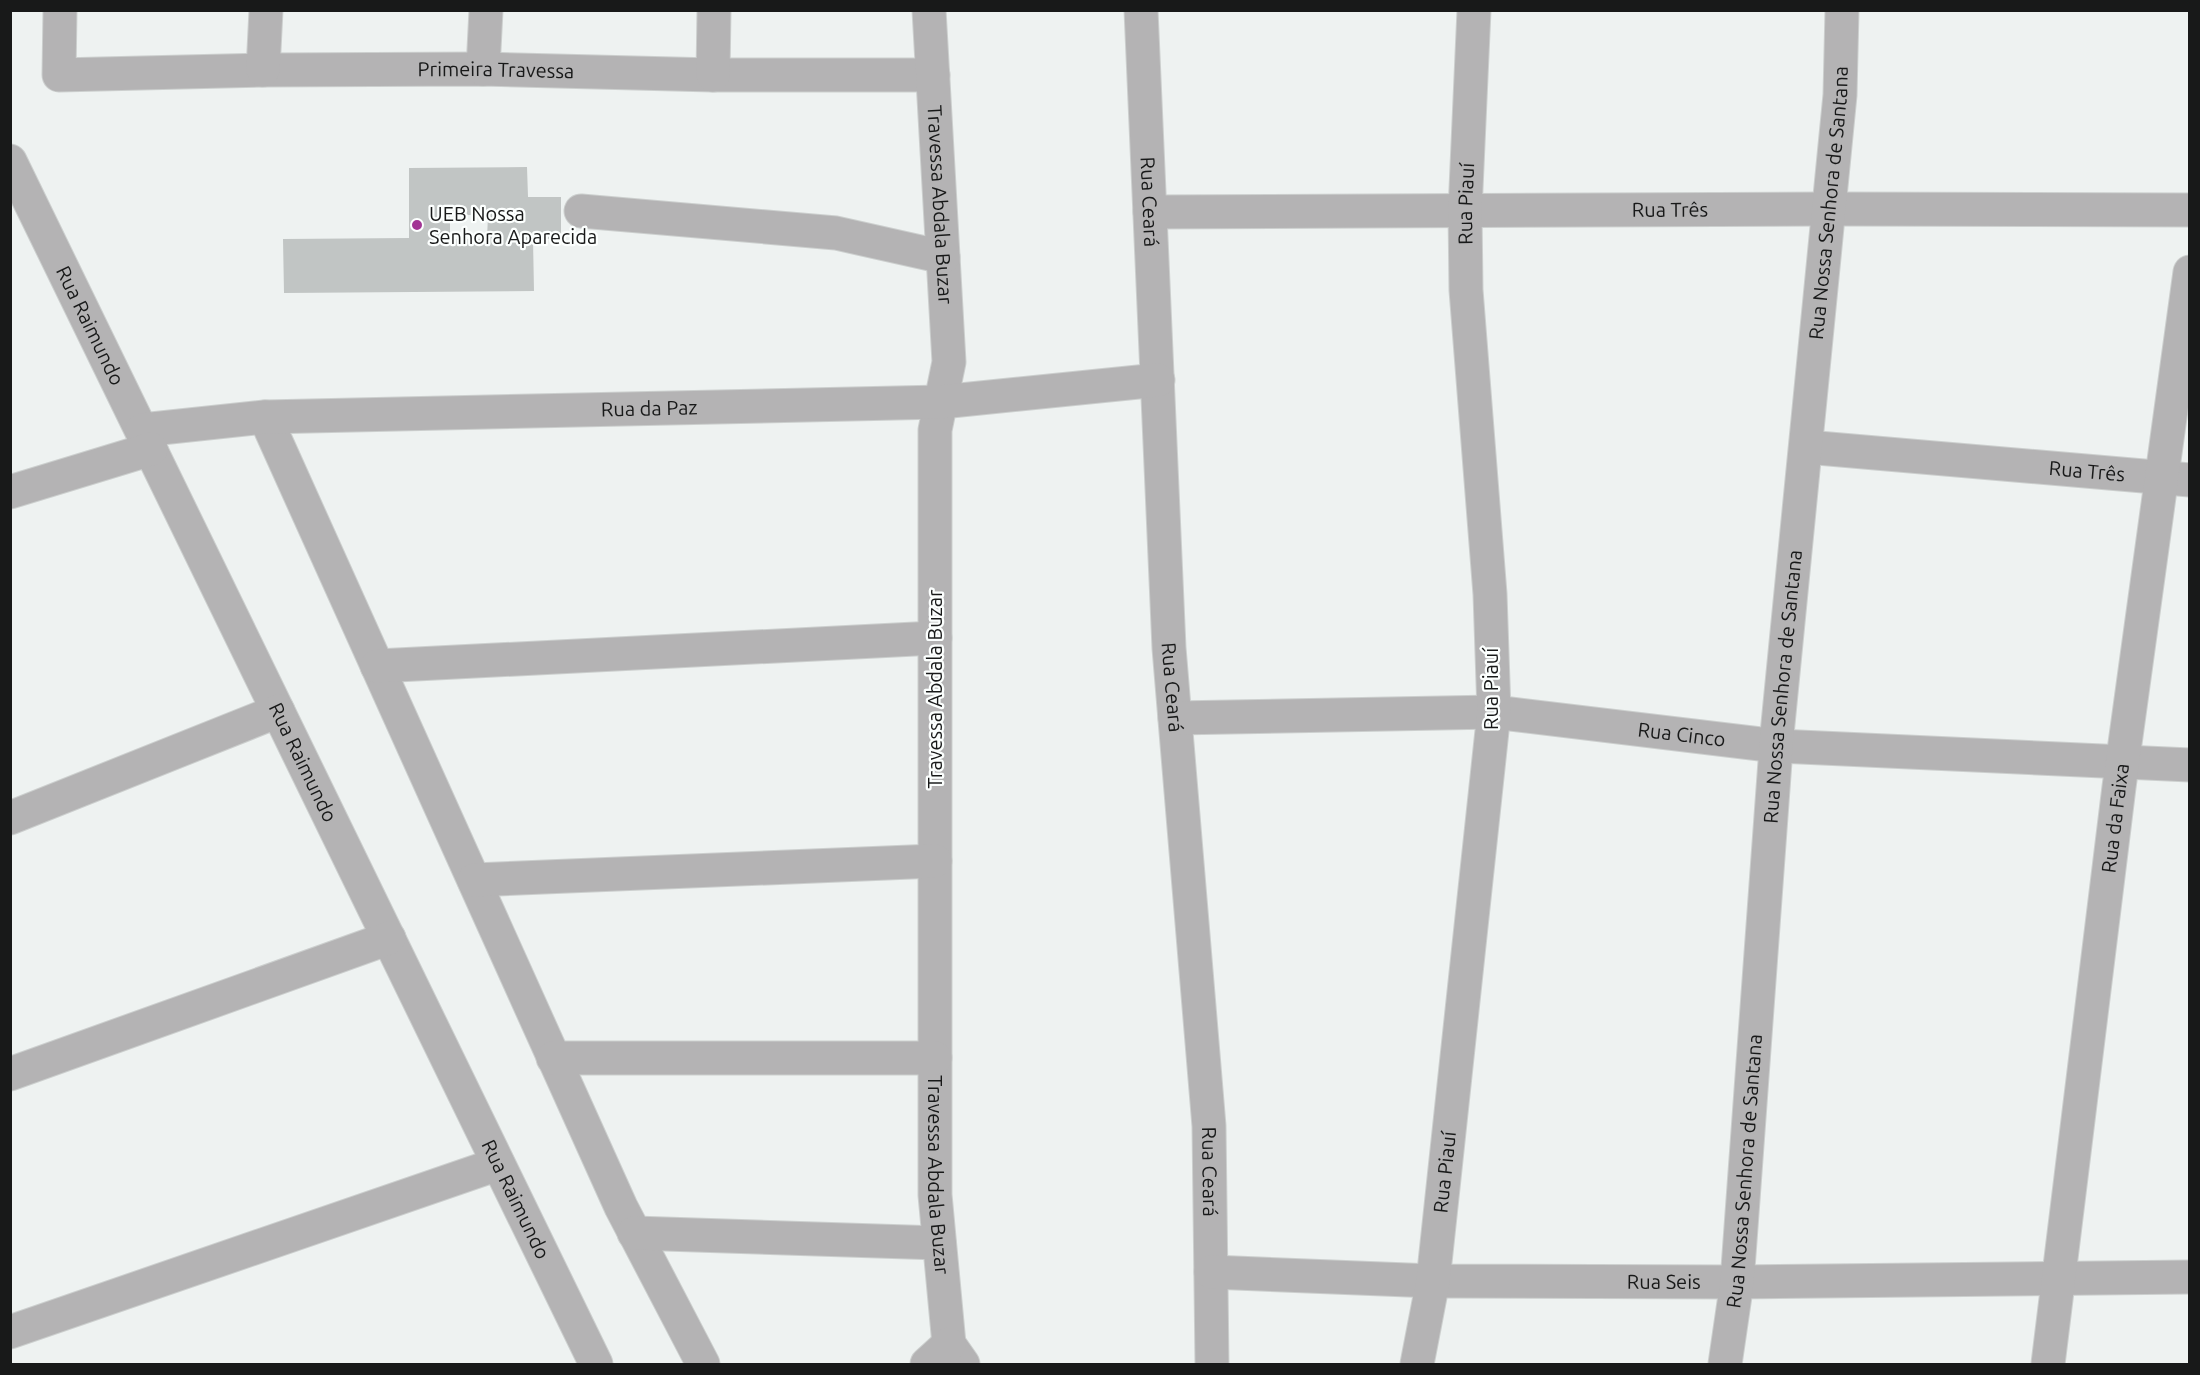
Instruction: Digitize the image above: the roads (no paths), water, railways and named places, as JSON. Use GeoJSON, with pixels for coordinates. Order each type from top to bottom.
{"type":"FeatureCollection","features":[{"type":"Feature","properties":{"kind":"street","name":"Primeira Travessa"},"geometry":{"type":"LineString","coordinates":[[60,10],[59,75],[263,70],[483,69],[713,75],[933,75]]}},
{"type":"Feature","properties":{"kind":"street"},"geometry":{"type":"LineString","coordinates":[[263,70],[266,10]]}},
{"type":"Feature","properties":{"kind":"street"},"geometry":{"type":"LineString","coordinates":[[483,69],[486,10]]}},
{"type":"Feature","properties":{"kind":"street"},"geometry":{"type":"LineString","coordinates":[[713,75],[714,10]]}},
{"type":"Feature","properties":{"kind":"street","name":"Travessa Abdala Buzar"},"geometry":{"type":"LineString","coordinates":[[929,10],[949,362],[935,430],[935,1195],[946,1358]]}},
{"type":"Feature","properties":{"kind":"street","name":"Rua Ceará"},"geometry":{"type":"LineString","coordinates":[[1142,10],[1169,636],[1209,1126],[1212,1365]]}},
{"type":"Feature","properties":{"kind":"street","name":"Rua Piauí"},"geometry":{"type":"LineString","coordinates":[[1417,1365],[1433,1281],[1494,712],[1490,594],[1466,290],[1465,211],[1474,10]]}},
{"type":"Feature","properties":{"kind":"street","name":"Rua Nossa Senhora de Santana"},"geometry":{"type":"LineString","coordinates":[[1725,1365],[1737,1281],[1777,746],[1840,95],[1842,10]]}},
{"type":"Feature","properties":{"kind":"street","name":"Rua Raimundo"},"geometry":{"type":"LineString","coordinates":[[10,161],[21,204],[147,439],[596,1365]]}},
{"type":"Feature","properties":{"kind":"street","name":"Rua Três"},"geometry":{"type":"LineString","coordinates":[[1150,212],[2190,210]]}},
{"type":"Feature","properties":{"kind":"street"},"geometry":{"type":"LineString","coordinates":[[581,212],[836,232],[944,257]]}},
{"type":"Feature","properties":{"kind":"street","name":"Rua da Faixa"},"geometry":{"type":"LineString","coordinates":[[2048,1365],[2122,763],[2176,478],[2190,272]]}},
{"type":"Feature","properties":{"kind":"street","name":"Rua da Paz"},"geometry":{"type":"LineString","coordinates":[[10,492],[147,439],[265,417],[941,402],[1158,380]]}},
{"type":"Feature","properties":{"kind":"street"},"geometry":{"type":"LineString","coordinates":[[265,417],[634,1233],[703,1365]]}},
{"type":"Feature","properties":{"kind":"street","name":"Rua Três"},"geometry":{"type":"LineString","coordinates":[[1806,447],[2176,478]]}},
{"type":"Feature","properties":{"kind":"street"},"geometry":{"type":"LineString","coordinates":[[377,666],[935,638]]}},
{"type":"Feature","properties":{"kind":"street"},"geometry":{"type":"LineString","coordinates":[[10,818],[278,711]]}},
{"type":"Feature","properties":{"kind":"street","name":"Rua Cinco"},"geometry":{"type":"LineString","coordinates":[[1175,718],[1494,712],[1777,746],[2190,765]]}},
{"type":"Feature","properties":{"kind":"street"},"geometry":{"type":"LineString","coordinates":[[474,880],[935,861]]}},
{"type":"Feature","properties":{"kind":"street"},"geometry":{"type":"LineString","coordinates":[[10,1074],[389,938]]}},
{"type":"Feature","properties":{"kind":"street"},"geometry":{"type":"LineString","coordinates":[[554,1058],[935,1058]]}},
{"type":"Feature","properties":{"kind":"street"},"geometry":{"type":"LineString","coordinates":[[10,1332],[498,1164]]}},
{"type":"Feature","properties":{"kind":"street"},"geometry":{"type":"LineString","coordinates":[[634,1233],[939,1243]]}},
{"type":"Feature","properties":{"kind":"street","name":"Rua Seis"},"geometry":{"type":"LineString","coordinates":[[1211,1272],[1433,1281],[2190,1277]]}},
{"type":"Feature","properties":{"kind":"place","name":"UEB Nossa Senhora Aparecida"},"geometry":{"type":"Point","coordinates":[417,225]}}]}
